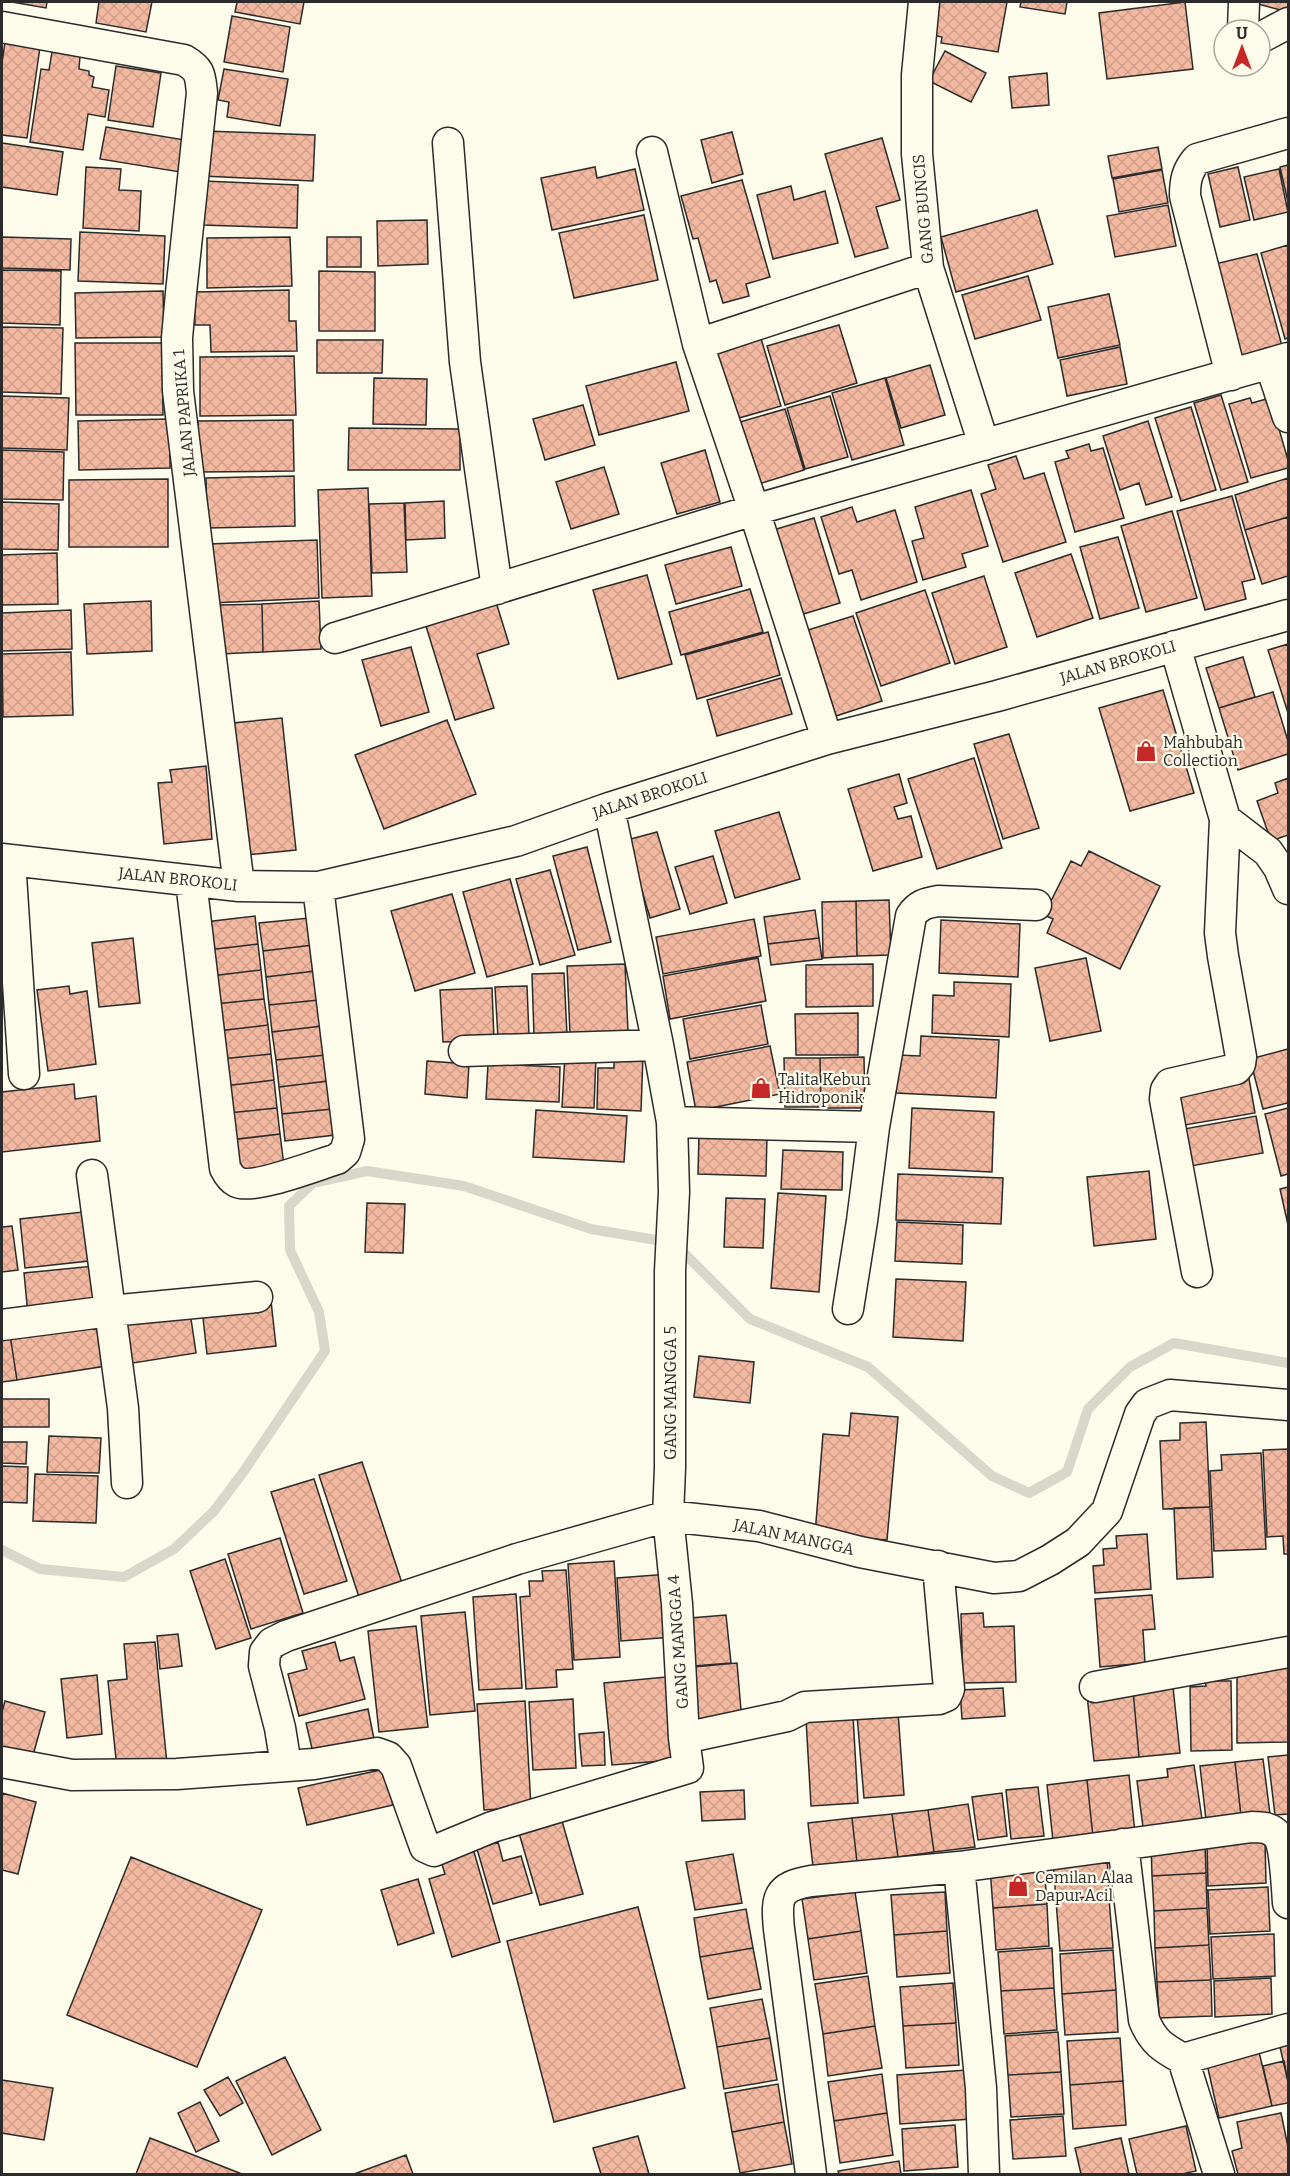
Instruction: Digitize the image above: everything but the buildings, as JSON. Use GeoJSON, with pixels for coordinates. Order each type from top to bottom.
{"type":"FeatureCollection","features":[{"type":"Feature","properties":{"kind":"street","name":"GANG BUNCIS"},"geometry":{"type":"LineString","coordinates":[[924,2],[917,75],[917,154],[928,268],[984,445]]}},
{"type":"Feature","properties":{"kind":"street"},"geometry":{"type":"LineString","coordinates":[[1243,18],[1244,2]]}},
{"type":"Feature","properties":{"kind":"street"},"geometry":{"type":"LineString","coordinates":[[1272,32],[1288,23]]}},
{"type":"Feature","properties":{"kind":"street","name":"JALAN PAPRIKA 1"},"geometry":{"type":"LineString","coordinates":[[2,27],[184,60],[194,66],[200,74],[202,93],[178,326],[178,390],[239,886]]}},
{"type":"Feature","properties":{"kind":"street"},"geometry":{"type":"LineString","coordinates":[[1231,375],[1185,196],[1185,180],[1189,168],[1197,159],[1288,134]]}},
{"type":"Feature","properties":{"kind":"street"},"geometry":{"type":"LineString","coordinates":[[448,143],[465,362],[497,589]]}},
{"type":"Feature","properties":{"kind":"street"},"geometry":{"type":"LineString","coordinates":[[652,152],[698,344],[827,739]]}},
{"type":"Feature","properties":{"kind":"street"},"geometry":{"type":"LineString","coordinates":[[698,344],[928,268]]}},
{"type":"Feature","properties":{"kind":"street"},"geometry":{"type":"LineString","coordinates":[[335,638],[754,510],[1279,360],[1288,417]]}},
{"type":"Feature","properties":{"kind":"street","name":"JALAN BROKOLI"},"geometry":{"type":"LineString","coordinates":[[6,859],[239,886],[318,887],[516,841],[609,808],[827,739],[997,696],[1288,615]]}},
{"type":"Feature","properties":{"kind":"street"},"geometry":{"type":"LineString","coordinates":[[1175,646],[1225,819],[1220,933],[1241,1057],[1236,1070],[1170,1083],[1166,1090],[1165,1099],[1197,1272]]}},
{"type":"Feature","properties":{"kind":"street","name":"GANG MANGGA 5"},"geometry":{"type":"LineString","coordinates":[[609,808],[672,1122],[674,1192],[670,1271],[668,1515]]}},
{"type":"Feature","properties":{"kind":"street"},"geometry":{"type":"LineString","coordinates":[[1225,819],[1268,852],[1279,867],[1288,889]]}},
{"type":"Feature","properties":{"kind":"street"},"geometry":{"type":"LineString","coordinates":[[6,859],[24,1074]]}},
{"type":"Feature","properties":{"kind":"street"},"geometry":{"type":"LineString","coordinates":[[191,881],[225,1168],[236,1182],[253,1185],[337,1160],[345,1152],[349,1139],[318,887]]}},
{"type":"Feature","properties":{"kind":"street"},"geometry":{"type":"LineString","coordinates":[[848,1309],[874,1127],[911,916],[926,902],[1036,905]]}},
{"type":"Feature","properties":{"kind":"street"},"geometry":{"type":"LineString","coordinates":[[464,1052],[658,1045]]}},
{"type":"Feature","properties":{"kind":"street"},"geometry":{"type":"LineString","coordinates":[[672,1122],[874,1127]]}},
{"type":"Feature","properties":{"kind":"street"},"geometry":{"type":"LineString","coordinates":[[92,1175],[123,1407],[127,1483]]}},
{"type":"Feature","properties":{"kind":"street"},"geometry":{"type":"LineString","coordinates":[[2,1325],[110,1311],[257,1297]]}},
{"type":"Feature","properties":{"kind":"street","name":"JALAN MANGGA"},"geometry":{"type":"LineString","coordinates":[[286,1765],[280,1728],[264,1666],[265,1652],[272,1643],[286,1636],[517,1559],[668,1515],[759,1526],[860,1551],[994,1578],[1019,1576],[1078,1542],[1107,1511],[1140,1414],[1147,1404],[1170,1395],[1288,1405]]}},
{"type":"Feature","properties":{"kind":"street","name":"GANG MANGGA 4"},"geometry":{"type":"LineString","coordinates":[[286,1765],[314,1764],[377,1753],[388,1757],[396,1766],[425,1847],[434,1851],[492,1827],[688,1768],[684,1738],[677,1604],[668,1515]]}},
{"type":"Feature","properties":{"kind":"street"},"geometry":{"type":"LineString","coordinates":[[684,1738],[787,1716],[805,1707],[939,1700],[946,1696],[949,1689],[938,1566]]}},
{"type":"Feature","properties":{"kind":"street"},"geometry":{"type":"LineString","coordinates":[[1095,1687],[1288,1652]]}},
{"type":"Feature","properties":{"kind":"street"},"geometry":{"type":"LineString","coordinates":[[2,1762],[72,1775],[177,1774],[286,1765]]}},
{"type":"Feature","properties":{"kind":"street"},"geometry":{"type":"LineString","coordinates":[[811,2175],[778,1919],[779,1898],[790,1886],[811,1881],[959,1867],[1264,1827],[1278,1836],[1282,1848],[1288,1903]]}},
{"type":"Feature","properties":{"kind":"street"},"geometry":{"type":"LineString","coordinates":[[1123,1844],[1144,2020],[1150,2035],[1164,2049],[1183,2060],[1219,2175]]}},
{"type":"Feature","properties":{"kind":"street"},"geometry":{"type":"LineString","coordinates":[[959,1867],[981,2088],[984,2175]]}},
{"type":"Feature","properties":{"kind":"street"},"geometry":{"type":"LineString","coordinates":[[1183,2060],[1288,2029]]}},
{"type":"Feature","properties":{"kind":"waterway"},"geometry":{"type":"LineString","coordinates":[[2,1550],[40,1569],[124,1577],[174,1549],[214,1511],[244,1471],[325,1351],[319,1312],[290,1250],[289,1206],[313,1183],[367,1171],[464,1186],[591,1229],[674,1243],[750,1319],[868,1367],[992,1476],[1029,1493],[1067,1472],[1088,1409],[1130,1367],[1174,1343],[1288,1363]]}},
{"type":"Feature","properties":{"kind":"place","name":"Mahbubah Collection"},"geometry":{"type":"Point","coordinates":[1146,751]}},
{"type":"Feature","properties":{"kind":"place","name":"Talita Kebun Hidroponik"},"geometry":{"type":"Point","coordinates":[761,1088]}},
{"type":"Feature","properties":{"kind":"place","name":"Cemilan Alaa Dapur Acil"},"geometry":{"type":"Point","coordinates":[1018,1886]}}]}
